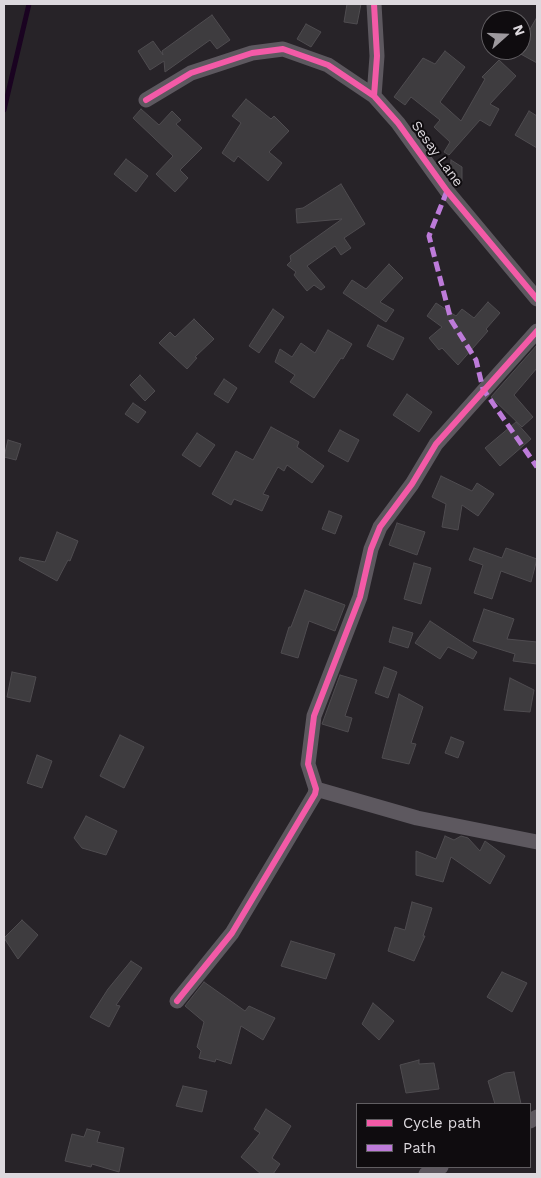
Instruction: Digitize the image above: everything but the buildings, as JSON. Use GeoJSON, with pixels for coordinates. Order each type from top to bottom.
{"type":"FeatureCollection","features":[{"type":"Feature","properties":{"kind":"street"},"geometry":{"type":"LineString","coordinates":[[374,4],[377,56],[374,96]]}},
{"type":"Feature","properties":{"kind":"street","name":"Sesay Lane"},"geometry":{"type":"LineString","coordinates":[[146,100],[191,73],[252,52],[283,49],[328,65],[374,96],[398,123],[447,191],[537,299]]}},
{"type":"Feature","properties":{"kind":"street"},"geometry":{"type":"LineString","coordinates":[[177,1001],[232,932],[312,801],[316,789],[308,764],[314,716],[360,597],[371,549],[380,528],[412,484],[436,444],[537,331]]}},
{"type":"Feature","properties":{"kind":"street"},"geometry":{"type":"LineString","coordinates":[[316,789],[417,818],[537,842]]}},
{"type":"Feature","properties":{"kind":"street"},"geometry":{"type":"LineString","coordinates":[[426,1174],[439,1168]]}},
{"type":"Feature","properties":{"kind":"waterway"},"geometry":{"type":"LineString","coordinates":[[4,110],[29,4]]}},
{"type":"Feature","properties":{"kind":"marked path"},"geometry":{"type":"LineString","coordinates":[[447,191],[429,236],[451,320],[476,360],[483,389],[537,467]]}},
{"type":"Feature","properties":{"kind":"cycle path"},"geometry":{"type":"LineString","coordinates":[[374,4],[377,56],[374,96],[398,123],[447,191],[537,299]]}},
{"type":"Feature","properties":{"kind":"cycle path"},"geometry":{"type":"LineString","coordinates":[[146,100],[191,73],[252,53],[283,49],[328,65],[374,96]]}},
{"type":"Feature","properties":{"kind":"cycle path"},"geometry":{"type":"LineString","coordinates":[[177,1001],[232,933],[315,794],[316,789],[308,764],[314,716],[360,597],[371,549],[380,527],[412,484],[436,444],[537,331]]}}]}
